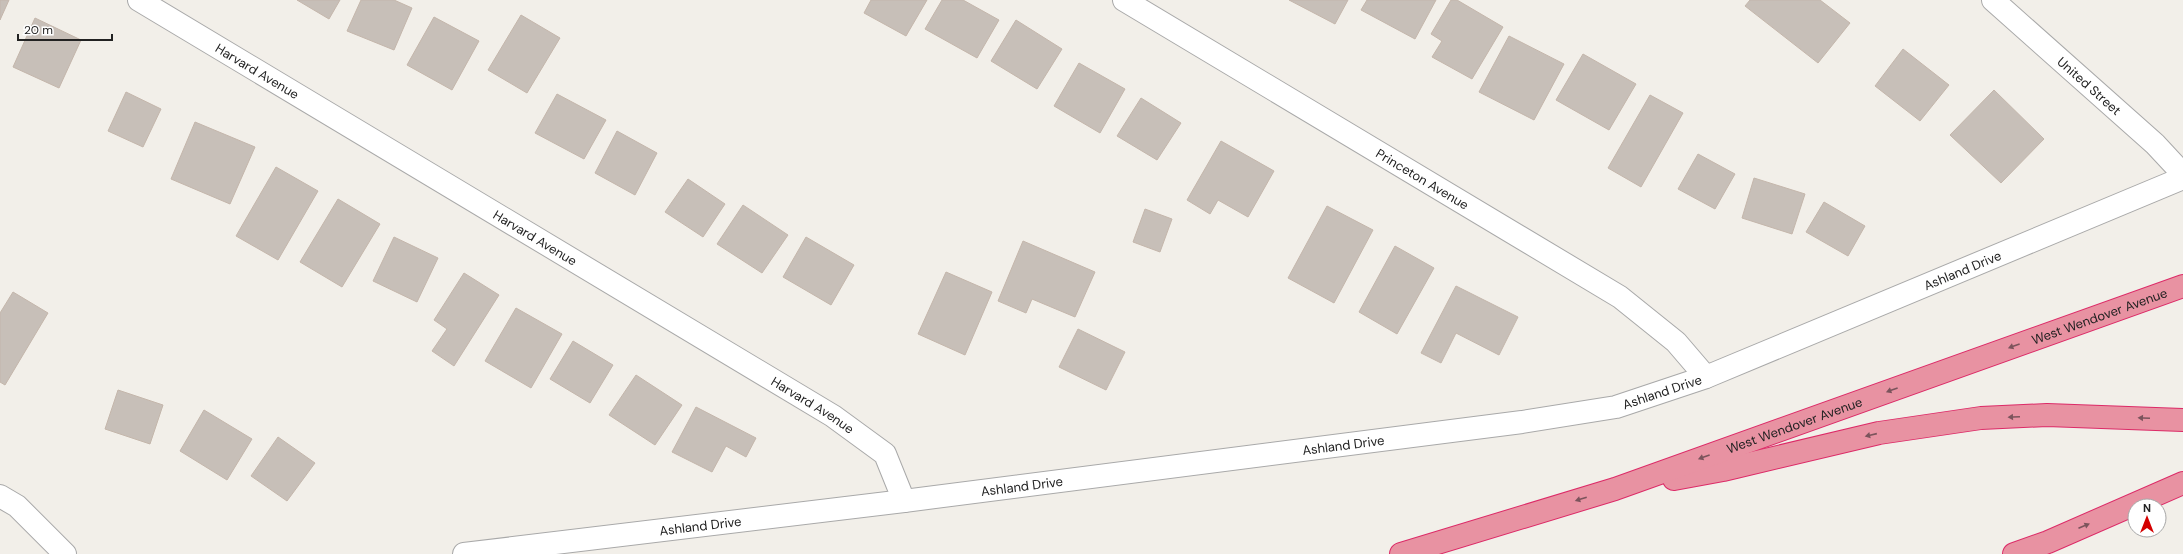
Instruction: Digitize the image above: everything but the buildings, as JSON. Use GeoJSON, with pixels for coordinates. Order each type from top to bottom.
{"type":"FeatureCollection","features":[{"type":"Feature","properties":{"kind":"highway","name":"West Wendover Avenue"},"geometry":{"type":"LineString","coordinates":[[1401,554],[1615,489],[2183,286]]}},
{"type":"Feature","properties":{"kind":"highway"},"geometry":{"type":"LineString","coordinates":[[1615,489],[1723,470],[1879,434],[1981,418],[2047,415],[2183,420]]}},
{"type":"Feature","properties":{"kind":"highway"},"geometry":{"type":"LineString","coordinates":[[2014,554],[2048,542],[2183,483]]}},
{"type":"Feature","properties":{"kind":"street","name":"Harvard Avenue"},"geometry":{"type":"LineString","coordinates":[[139,0],[833,416],[885,454],[904,501]]}},
{"type":"Feature","properties":{"kind":"street","name":"Princeton Avenue"},"geometry":{"type":"LineString","coordinates":[[1124,0],[1620,297],[1676,342],[1706,377]]}},
{"type":"Feature","properties":{"kind":"street","name":"United Street"},"geometry":{"type":"LineString","coordinates":[[1993,0],[2155,144],[2183,174]]}},
{"type":"Feature","properties":{"kind":"street","name":"Ashland Drive"},"geometry":{"type":"LineString","coordinates":[[464,554],[904,501],[1522,422],[1616,406],[1706,377],[2183,178]]}},
{"type":"Feature","properties":{"kind":"street"},"geometry":{"type":"LineString","coordinates":[[0,496],[17,506],[65,554]]}}]}
